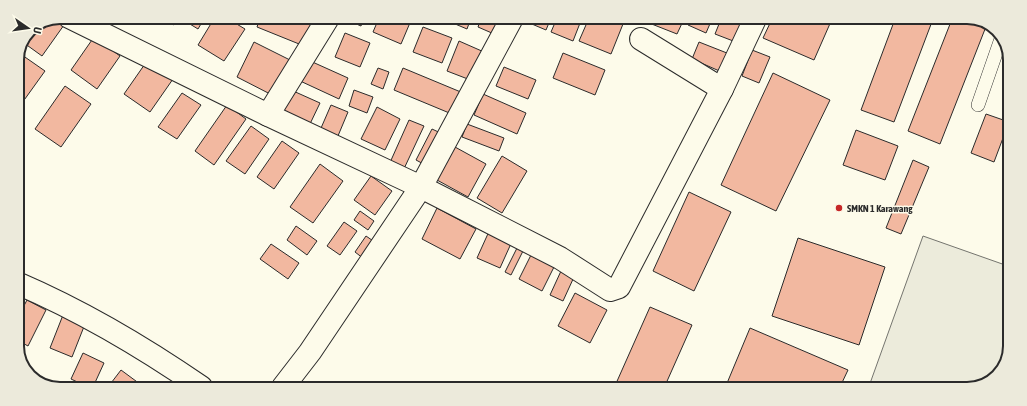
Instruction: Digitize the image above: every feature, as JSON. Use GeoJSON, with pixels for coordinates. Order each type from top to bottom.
{"type":"FeatureCollection","features":[{"type":"Feature","properties":{"kind":"street"},"geometry":{"type":"LineString","coordinates":[[83,24],[268,115],[421,186],[560,258],[610,290],[619,287],[722,89],[753,24]]}},
{"type":"Feature","properties":{"kind":"street"},"geometry":{"type":"LineString","coordinates":[[268,115],[324,24]]}},
{"type":"Feature","properties":{"kind":"street"},"geometry":{"type":"LineString","coordinates":[[287,382],[310,352],[421,186],[509,24]]}},
{"type":"Feature","properties":{"kind":"street"},"geometry":{"type":"LineString","coordinates":[[641,39],[722,89]]}},
{"type":"Feature","properties":{"kind":"street"},"geometry":{"type":"LineString","coordinates":[[24,286],[48,296],[102,325],[194,382]]}},
{"type":"Feature","properties":{"kind":"lane"},"geometry":{"type":"LineString","coordinates":[[978,105],[999,44]]}},
{"type":"Feature","properties":{"kind":"shaded area"},"geometry":{"type":"Polygon","coordinates":[[[923,236],[1003,264],[1003,351],[1001,358],[993,372],[979,380],[967,382],[871,382],[923,236]]]}},
{"type":"Feature","properties":{"kind":"building"},"geometry":{"type":"Polygon","coordinates":[[[60,24],[64,25],[48,48],[48,26],[60,24]]]}},
{"type":"Feature","properties":{"kind":"building"},"geometry":{"type":"Polygon","coordinates":[[[190,24],[201,24],[198,29],[190,24]]]}},
{"type":"Feature","properties":{"kind":"building"},"geometry":{"type":"Polygon","coordinates":[[[211,24],[237,24],[245,29],[224,61],[198,45],[211,24]]]}},
{"type":"Feature","properties":{"kind":"building"},"geometry":{"type":"Polygon","coordinates":[[[258,24],[311,24],[318,27],[309,48],[257,27],[258,24]]]}},
{"type":"Feature","properties":{"kind":"building"},"geometry":{"type":"Polygon","coordinates":[[[376,24],[409,24],[401,44],[373,32],[376,24]]]}},
{"type":"Feature","properties":{"kind":"building"},"geometry":{"type":"Polygon","coordinates":[[[455,24],[469,24],[467,29],[455,24]]]}},
{"type":"Feature","properties":{"kind":"building"},"geometry":{"type":"Polygon","coordinates":[[[479,24],[504,24],[501,37],[478,27],[479,24]]]}},
{"type":"Feature","properties":{"kind":"building"},"geometry":{"type":"Polygon","coordinates":[[[532,24],[548,24],[546,30],[532,24]]]}},
{"type":"Feature","properties":{"kind":"building"},"geometry":{"type":"Polygon","coordinates":[[[554,24],[580,24],[573,41],[551,32],[554,24]]]}},
{"type":"Feature","properties":{"kind":"building"},"geometry":{"type":"Polygon","coordinates":[[[586,24],[623,24],[611,54],[579,41],[586,24]]]}},
{"type":"Feature","properties":{"kind":"building"},"geometry":{"type":"Polygon","coordinates":[[[652,24],[682,24],[677,34],[652,24]]]}},
{"type":"Feature","properties":{"kind":"building"},"geometry":{"type":"Polygon","coordinates":[[[688,24],[710,24],[706,33],[688,24]]]}},
{"type":"Feature","properties":{"kind":"building"},"geometry":{"type":"Polygon","coordinates":[[[719,24],[749,24],[741,44],[715,34],[719,24]]]}},
{"type":"Feature","properties":{"kind":"building"},"geometry":{"type":"Polygon","coordinates":[[[770,24],[830,24],[814,60],[763,38],[770,24]]]}},
{"type":"Feature","properties":{"kind":"building"},"geometry":{"type":"Polygon","coordinates":[[[893,24],[931,24],[894,122],[861,110],[893,24]]]}},
{"type":"Feature","properties":{"kind":"building"},"geometry":{"type":"Polygon","coordinates":[[[950,24],[972,24],[985,29],[940,144],[908,131],[950,24]]]}},
{"type":"Feature","properties":{"kind":"building"},"geometry":{"type":"Polygon","coordinates":[[[423,27],[452,38],[442,63],[413,52],[423,27]]]}},
{"type":"Feature","properties":{"kind":"building"},"geometry":{"type":"Polygon","coordinates":[[[345,33],[370,43],[360,67],[335,57],[345,33]]]}},
{"type":"Feature","properties":{"kind":"building"},"geometry":{"type":"Polygon","coordinates":[[[94,37],[120,56],[97,89],[71,70],[94,37]]]}},
{"type":"Feature","properties":{"kind":"building"},"geometry":{"type":"Polygon","coordinates":[[[459,41],[484,52],[473,81],[447,71],[459,41]]]}},
{"type":"Feature","properties":{"kind":"building"},"geometry":{"type":"Polygon","coordinates":[[[254,42],[292,61],[274,96],[237,77],[254,42]]]}},
{"type":"Feature","properties":{"kind":"building"},"geometry":{"type":"Polygon","coordinates":[[[699,42],[732,55],[724,73],[692,59],[699,42]]]}},
{"type":"Feature","properties":{"kind":"building"},"geometry":{"type":"Polygon","coordinates":[[[31,48],[48,48],[42,56],[31,48]]]}},
{"type":"Feature","properties":{"kind":"building"},"geometry":{"type":"Polygon","coordinates":[[[752,50],[770,57],[759,83],[742,76],[752,50]]]}},
{"type":"Feature","properties":{"kind":"building"},"geometry":{"type":"Polygon","coordinates":[[[563,53],[605,70],[595,95],[553,78],[563,53]]]}},
{"type":"Feature","properties":{"kind":"building"},"geometry":{"type":"Polygon","coordinates":[[[24,57],[45,71],[24,100],[24,57]]]}},
{"type":"Feature","properties":{"kind":"building"},"geometry":{"type":"Polygon","coordinates":[[[308,60],[348,78],[339,99],[298,80],[308,60]]]}},
{"type":"Feature","properties":{"kind":"building"},"geometry":{"type":"Polygon","coordinates":[[[147,61],[173,79],[150,112],[124,94],[147,61]]]}},
{"type":"Feature","properties":{"kind":"building"},"geometry":{"type":"Polygon","coordinates":[[[504,67],[536,80],[528,99],[496,86],[504,67]]]}},
{"type":"Feature","properties":{"kind":"building"},"geometry":{"type":"Polygon","coordinates":[[[378,68],[389,72],[383,89],[371,84],[378,68]]]}},
{"type":"Feature","properties":{"kind":"building"},"geometry":{"type":"Polygon","coordinates":[[[403,68],[468,95],[459,117],[394,90],[403,68]]]}},
{"type":"Feature","properties":{"kind":"building"},"geometry":{"type":"Polygon","coordinates":[[[773,73],[830,100],[776,211],[721,185],[773,73]]]}},
{"type":"Feature","properties":{"kind":"building"},"geometry":{"type":"Polygon","coordinates":[[[65,86],[91,104],[61,147],[35,129],[65,86]]]}},
{"type":"Feature","properties":{"kind":"building"},"geometry":{"type":"Polygon","coordinates":[[[291,90],[320,103],[309,126],[280,113],[291,90]]]}},
{"type":"Feature","properties":{"kind":"building"},"geometry":{"type":"Polygon","coordinates":[[[354,90],[373,97],[367,113],[349,106],[354,90]]]}},
{"type":"Feature","properties":{"kind":"building"},"geometry":{"type":"Polygon","coordinates":[[[182,93],[201,105],[177,139],[158,127],[182,93]]]}},
{"type":"Feature","properties":{"kind":"building"},"geometry":{"type":"Polygon","coordinates":[[[483,94],[526,113],[517,134],[474,115],[483,94]]]}},
{"type":"Feature","properties":{"kind":"building"},"geometry":{"type":"Polygon","coordinates":[[[227,105],[246,119],[214,165],[195,151],[227,105]]]}},
{"type":"Feature","properties":{"kind":"building"},"geometry":{"type":"Polygon","coordinates":[[[331,105],[348,112],[335,143],[318,135],[331,105]]]}},
{"type":"Feature","properties":{"kind":"building"},"geometry":{"type":"Polygon","coordinates":[[[377,107],[400,119],[385,150],[361,139],[377,107]]]}},
{"type":"Feature","properties":{"kind":"building"},"geometry":{"type":"Polygon","coordinates":[[[986,114],[1003,120],[1003,138],[994,162],[971,153],[986,114]]]}},
{"type":"Feature","properties":{"kind":"building"},"geometry":{"type":"Polygon","coordinates":[[[409,120],[424,126],[402,173],[388,167],[409,120]]]}},
{"type":"Feature","properties":{"kind":"building"},"geometry":{"type":"Polygon","coordinates":[[[467,124],[504,138],[499,151],[462,137],[467,124]]]}},
{"type":"Feature","properties":{"kind":"building"},"geometry":{"type":"Polygon","coordinates":[[[251,126],[269,139],[245,174],[226,161],[251,126]]]}},
{"type":"Feature","properties":{"kind":"building"},"geometry":{"type":"Polygon","coordinates":[[[432,129],[447,136],[431,168],[416,160],[432,129]]]}},
{"type":"Feature","properties":{"kind":"building"},"geometry":{"type":"Polygon","coordinates":[[[856,130],[898,146],[885,180],[843,165],[856,130]]]}},
{"type":"Feature","properties":{"kind":"building"},"geometry":{"type":"Polygon","coordinates":[[[282,141],[299,153],[274,189],[257,177],[282,141]]]}},
{"type":"Feature","properties":{"kind":"building"},"geometry":{"type":"Polygon","coordinates":[[[455,147],[486,164],[468,197],[437,180],[455,147]]]}},
{"type":"Feature","properties":{"kind":"building"},"geometry":{"type":"Polygon","coordinates":[[[502,156],[527,171],[502,213],[477,198],[502,156]]]}},
{"type":"Feature","properties":{"kind":"building"},"geometry":{"type":"Polygon","coordinates":[[[913,160],[929,167],[901,234],[886,228],[913,160]]]}},
{"type":"Feature","properties":{"kind":"building"},"geometry":{"type":"Polygon","coordinates":[[[320,164],[343,181],[313,223],[290,207],[320,164]]]}},
{"type":"Feature","properties":{"kind":"building"},"geometry":{"type":"Polygon","coordinates":[[[371,176],[392,191],[375,215],[354,200],[371,176]]]}},
{"type":"Feature","properties":{"kind":"building"},"geometry":{"type":"Polygon","coordinates":[[[689,192],[731,212],[694,291],[653,271],[689,192]]]}},
{"type":"Feature","properties":{"kind":"building"},"geometry":{"type":"Polygon","coordinates":[[[437,208],[476,229],[460,259],[422,239],[437,208]]]}},
{"type":"Feature","properties":{"kind":"building"},"geometry":{"type":"Polygon","coordinates":[[[360,211],[374,221],[368,230],[354,220],[360,211]]]}},
{"type":"Feature","properties":{"kind":"building"},"geometry":{"type":"Polygon","coordinates":[[[344,222],[357,231],[340,255],[327,246],[344,222]]]}},
{"type":"Feature","properties":{"kind":"building"},"geometry":{"type":"Polygon","coordinates":[[[296,226],[317,241],[307,255],[287,240],[296,226]]]}},
{"type":"Feature","properties":{"kind":"building"},"geometry":{"type":"Polygon","coordinates":[[[491,227],[514,237],[500,268],[477,258],[491,227]]]}},
{"type":"Feature","properties":{"kind":"building"},"geometry":{"type":"Polygon","coordinates":[[[366,236],[379,245],[368,262],[355,252],[366,236]]]}},
{"type":"Feature","properties":{"kind":"building"},"geometry":{"type":"Polygon","coordinates":[[[798,238],[885,267],[859,345],[772,316],[798,238]]]}},
{"type":"Feature","properties":{"kind":"building"},"geometry":{"type":"Polygon","coordinates":[[[521,240],[527,243],[511,275],[505,272],[521,240]]]}},
{"type":"Feature","properties":{"kind":"building"},"geometry":{"type":"Polygon","coordinates":[[[271,244],[299,263],[288,279],[260,259],[271,244]]]}},
{"type":"Feature","properties":{"kind":"building"},"geometry":{"type":"Polygon","coordinates":[[[535,247],[558,259],[542,291],[519,279],[535,247]]]}},
{"type":"Feature","properties":{"kind":"building"},"geometry":{"type":"Polygon","coordinates":[[[561,271],[574,277],[563,301],[550,295],[561,271]]]}},
{"type":"Feature","properties":{"kind":"building"},"geometry":{"type":"Polygon","coordinates":[[[575,293],[607,310],[590,343],[558,326],[575,293]]]}},
{"type":"Feature","properties":{"kind":"building"},"geometry":{"type":"Polygon","coordinates":[[[27,300],[46,310],[28,346],[24,344],[24,306],[27,300]]]}},
{"type":"Feature","properties":{"kind":"building"},"geometry":{"type":"Polygon","coordinates":[[[650,307],[692,325],[667,382],[617,382],[650,307]]]}},
{"type":"Feature","properties":{"kind":"building"},"geometry":{"type":"Polygon","coordinates":[[[63,315],[85,324],[72,357],[50,348],[63,315]]]}},
{"type":"Feature","properties":{"kind":"building"},"geometry":{"type":"Polygon","coordinates":[[[750,328],[848,370],[842,382],[728,382],[750,328]]]}},
{"type":"Feature","properties":{"kind":"building"},"geometry":{"type":"Polygon","coordinates":[[[83,353],[104,363],[95,382],[77,382],[71,379],[83,353]]]}},
{"type":"Feature","properties":{"kind":"building"},"geometry":{"type":"Polygon","coordinates":[[[121,370],[137,382],[112,382],[121,370]]]}},
{"type":"Feature","properties":{"kind":"place","name":"SMKN 1 Karawang"},"geometry":{"type":"Point","coordinates":[839,208]}}]}
